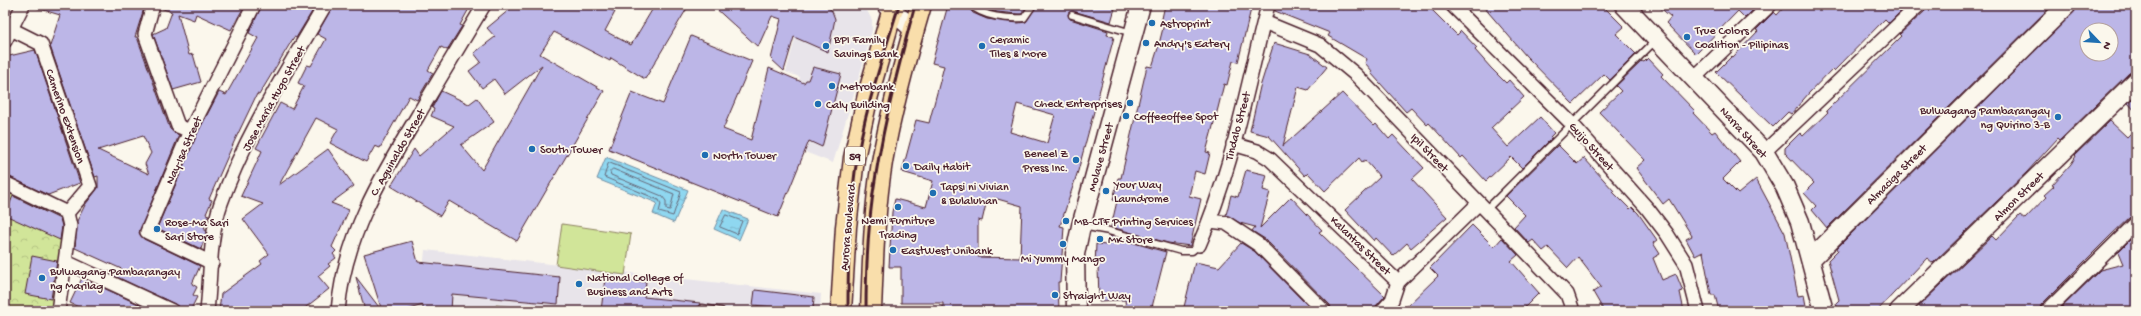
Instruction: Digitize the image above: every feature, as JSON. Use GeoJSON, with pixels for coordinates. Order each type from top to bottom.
{"type":"FeatureCollection","features":[{"type":"Feature","properties":{"kind":"main road","name":"59"},"geometry":{"type":"LineString","coordinates":[[870,311],[875,225],[882,162],[894,105],[921,5]]}},
{"type":"Feature","properties":{"kind":"main road","name":"Aurora Boulevard"},"geometry":{"type":"LineString","coordinates":[[842,311],[846,227],[854,158],[868,95],[891,7]]}},
{"type":"Feature","properties":{"kind":"street"},"geometry":{"type":"LineString","coordinates":[[5,41],[23,5]]}},
{"type":"Feature","properties":{"kind":"street"},"geometry":{"type":"LineString","coordinates":[[153,5],[145,34],[178,126],[190,131]]}},
{"type":"Feature","properties":{"kind":"street","name":"Nay-Isa Street"},"geometry":{"type":"LineString","coordinates":[[212,264],[147,232],[190,131],[254,5]]}},
{"type":"Feature","properties":{"kind":"street","name":"Jose Maria Hugo Street"},"geometry":{"type":"LineString","coordinates":[[208,311],[213,237],[221,204],[253,131],[325,5]]}},
{"type":"Feature","properties":{"kind":"street","name":"C. Aguinaldo Street"},"geometry":{"type":"LineString","coordinates":[[338,311],[347,261],[362,215],[390,161],[484,5]]}},
{"type":"Feature","properties":{"kind":"street","name":"Molave Street"},"geometry":{"type":"LineString","coordinates":[[1076,311],[1075,254],[1081,226],[1141,5]]}},
{"type":"Feature","properties":{"kind":"street","name":"Tindalo Street"},"geometry":{"type":"LineString","coordinates":[[1199,245],[1210,221],[1233,144],[1268,5]]}},
{"type":"Feature","properties":{"kind":"street","name":"Guijo Street"},"geometry":{"type":"LineString","coordinates":[[1452,5],[1572,124],[1667,234],[1686,264],[1698,311]]}},
{"type":"Feature","properties":{"kind":"street","name":"Narra Street"},"geometry":{"type":"LineString","coordinates":[[1624,5],[1695,77],[1764,152],[1785,187],[1797,215],[1811,259],[1824,311]]}},
{"type":"Feature","properties":{"kind":"street"},"geometry":{"type":"LineString","coordinates":[[1695,77],[1770,5]]}},
{"type":"Feature","properties":{"kind":"street"},"geometry":{"type":"LineString","coordinates":[[1764,152],[1919,5]]}},
{"type":"Feature","properties":{"kind":"street","name":"Almaciga Street"},"geometry":{"type":"LineString","coordinates":[[1811,259],[2067,5]]}},
{"type":"Feature","properties":{"kind":"street"},"geometry":{"type":"LineString","coordinates":[[891,7],[914,30]]}},
{"type":"Feature","properties":{"kind":"street","name":"Ipil Street"},"geometry":{"type":"LineString","coordinates":[[1264,22],[1320,46],[1356,75],[1567,294],[1574,311]]}},
{"type":"Feature","properties":{"kind":"street","name":"Camerino Extension"},"geometry":{"type":"LineString","coordinates":[[11,29],[41,44],[90,186],[67,213]]}},
{"type":"Feature","properties":{"kind":"street","name":"Almon Street"},"geometry":{"type":"LineString","coordinates":[[1899,311],[2136,81]]}},
{"type":"Feature","properties":{"kind":"street","name":"Kalantas Street"},"geometry":{"type":"LineString","coordinates":[[1233,144],[1257,151],[1270,158],[1398,282],[1483,207]]}},
{"type":"Feature","properties":{"kind":"street"},"geometry":{"type":"LineString","coordinates":[[5,183],[67,213],[70,226],[58,311]]}},
{"type":"Feature","properties":{"kind":"street"},"geometry":{"type":"LineString","coordinates":[[1210,221],[1226,223],[1259,245],[1324,311]]}},
{"type":"Feature","properties":{"kind":"street"},"geometry":{"type":"LineString","coordinates":[[2047,311],[2136,223]]}},
{"type":"Feature","properties":{"kind":"street"},"geometry":{"type":"LineString","coordinates":[[66,262],[172,311]]}},
{"type":"Feature","properties":{"kind":"street"},"geometry":{"type":"LineString","coordinates":[[1382,311],[1392,300],[1398,282]]}},
{"type":"Feature","properties":{"kind":"lane"},"geometry":{"type":"LineString","coordinates":[[970,5],[991,14],[1012,19],[1024,18],[1033,5]]}},
{"type":"Feature","properties":{"kind":"lane"},"geometry":{"type":"LineString","coordinates":[[1072,14],[1134,34]]}},
{"type":"Feature","properties":{"kind":"lane","name":"Kalantas Street"},"geometry":{"type":"LineString","coordinates":[[1483,207],[1572,124],[1658,39]]}},
{"type":"Feature","properties":{"kind":"lane"},"geometry":{"type":"LineString","coordinates":[[1081,226],[1109,231],[1181,251],[1192,251],[1199,245]]}},
{"type":"Feature","properties":{"kind":"lane"},"geometry":{"type":"LineString","coordinates":[[702,308],[721,311]]}},
{"type":"Feature","properties":{"kind":"shaded area"},"geometry":{"type":"Polygon","coordinates":[[[769,5],[864,5],[872,20],[872,31],[865,57],[833,163],[782,143],[800,77],[786,72],[797,32],[769,5]]]}},
{"type":"Feature","properties":{"kind":"shaded area","name":"National College of Business and Arts"},"geometry":{"type":"Polygon","coordinates":[[[425,250],[821,294],[820,311],[419,311],[425,250]]]}},
{"type":"Feature","properties":{"kind":"shaded area"},"geometry":{"type":"Polygon","coordinates":[[[976,304],[976,311],[886,311],[886,306],[976,304]]]}},
{"type":"Feature","properties":{"kind":"green space"},"geometry":{"type":"Polygon","coordinates":[[[5,189],[64,213],[67,226],[54,311],[5,311],[5,189]]]}},
{"type":"Feature","properties":{"kind":"green space"},"geometry":{"type":"Polygon","coordinates":[[[562,224],[631,234],[625,275],[556,265],[562,224]]]}},
{"type":"Feature","properties":{"kind":"green space"},"geometry":{"type":"Polygon","coordinates":[[[496,305],[551,311],[496,311],[496,305]]]}},
{"type":"Feature","properties":{"kind":"water"},"geometry":{"type":"Polygon","coordinates":[[[606,157],[688,190],[674,223],[653,214],[657,203],[597,179],[606,157]]]}},
{"type":"Feature","properties":{"kind":"water"},"geometry":{"type":"Polygon","coordinates":[[[723,209],[748,219],[739,240],[714,229],[723,209]]]}},
{"type":"Feature","properties":{"kind":"building"},"geometry":{"type":"Polygon","coordinates":[[[37,5],[145,5],[135,37],[137,37],[170,129],[179,135],[139,233],[144,239],[200,266],[192,284],[197,287],[193,295],[197,297],[190,311],[179,309],[175,304],[102,270],[125,274],[126,271],[75,248],[77,221],[85,205],[98,188],[98,176],[95,177],[50,46],[60,15],[37,8],[37,5]],[[143,136],[98,150],[149,174],[145,164],[151,153],[143,136]]]}},
{"type":"Feature","properties":{"kind":"building"},"geometry":{"type":"Polygon","coordinates":[[[161,5],[245,5],[231,30],[196,14],[194,20],[178,14],[189,55],[193,54],[201,82],[173,90],[153,34],[166,28],[172,12],[160,8],[161,5]]]}},
{"type":"Feature","properties":{"kind":"building"},"geometry":{"type":"Polygon","coordinates":[[[262,5],[316,5],[296,38],[294,37],[259,95],[257,94],[234,142],[209,199],[212,200],[206,214],[209,215],[204,225],[206,234],[201,249],[157,228],[197,134],[219,92],[226,95],[258,38],[249,33],[262,5]]]}},
{"type":"Feature","properties":{"kind":"building"},"geometry":{"type":"Polygon","coordinates":[[[333,5],[471,5],[460,25],[462,26],[447,50],[441,47],[428,70],[433,73],[417,100],[409,96],[380,148],[375,146],[366,162],[330,143],[338,129],[316,118],[279,185],[328,149],[354,186],[331,203],[349,210],[332,247],[336,251],[333,254],[336,258],[328,264],[330,266],[318,276],[329,289],[301,311],[219,311],[221,294],[262,264],[260,261],[269,254],[243,219],[263,204],[241,196],[262,151],[256,148],[280,103],[292,109],[304,86],[298,83],[307,65],[311,66],[326,39],[317,34],[333,5]]]}},
{"type":"Feature","properties":{"kind":"building"},"geometry":{"type":"Polygon","coordinates":[[[515,5],[602,5],[615,12],[605,31],[631,45],[655,5],[689,5],[645,79],[611,58],[610,61],[554,32],[540,54],[604,91],[517,241],[449,201],[440,216],[391,186],[414,149],[419,156],[454,126],[431,116],[434,109],[432,108],[441,91],[469,104],[477,98],[494,122],[461,145],[482,170],[542,65],[505,94],[494,79],[482,88],[469,71],[481,62],[474,53],[495,37],[487,28],[515,5]]]}},
{"type":"Feature","properties":{"kind":"building"},"geometry":{"type":"Polygon","coordinates":[[[712,5],[825,5],[832,11],[835,19],[828,52],[794,37],[784,71],[771,59],[781,19],[772,16],[758,47],[712,5]]]}},
{"type":"Feature","properties":{"kind":"building"},"geometry":{"type":"Polygon","coordinates":[[[948,5],[967,5],[973,13],[987,19],[1018,23],[1026,22],[1037,5],[1116,5],[1111,22],[1073,11],[1068,14],[1070,19],[1108,31],[1107,35],[1114,37],[1078,171],[1060,226],[1064,227],[1060,282],[1058,282],[1059,311],[943,311],[943,303],[901,303],[901,267],[889,267],[892,212],[895,199],[926,207],[933,181],[902,172],[916,120],[929,123],[944,66],[932,63],[948,5]],[[1017,104],[1010,132],[1047,143],[1055,115],[1017,104]],[[994,198],[986,204],[982,221],[978,220],[978,257],[1020,258],[1022,206],[994,198]]]}},
{"type":"Feature","properties":{"kind":"building"},"geometry":{"type":"Polygon","coordinates":[[[978,5],[1028,5],[1022,14],[1018,14],[997,12],[978,5]]]}},
{"type":"Feature","properties":{"kind":"building"},"geometry":{"type":"Polygon","coordinates":[[[1165,5],[1252,5],[1238,62],[1233,61],[1227,85],[1224,84],[1206,152],[1210,153],[1205,174],[1195,171],[1189,196],[1201,199],[1190,246],[1168,243],[1111,227],[1117,201],[1113,200],[1118,178],[1121,178],[1147,66],[1152,67],[1158,48],[1164,24],[1161,23],[1165,5]]]}},
{"type":"Feature","properties":{"kind":"building"},"geometry":{"type":"Polygon","coordinates":[[[1276,5],[1332,5],[1344,9],[1346,5],[1427,5],[1457,35],[1461,31],[1477,48],[1475,50],[1491,68],[1506,83],[1509,80],[1524,97],[1491,128],[1508,147],[1540,117],[1554,133],[1550,137],[1552,138],[1522,168],[1511,157],[1486,181],[1463,156],[1461,158],[1429,123],[1427,125],[1411,108],[1406,112],[1371,73],[1372,71],[1365,63],[1367,59],[1328,36],[1330,33],[1275,11],[1276,5]]]}},
{"type":"Feature","properties":{"kind":"building"},"geometry":{"type":"Polygon","coordinates":[[[1482,5],[1602,5],[1624,27],[1616,34],[1636,54],[1610,80],[1604,74],[1573,104],[1526,56],[1482,5]]]}},
{"type":"Feature","properties":{"kind":"building"},"geometry":{"type":"Polygon","coordinates":[[[1657,5],[1758,5],[1745,18],[1738,11],[1696,54],[1666,23],[1671,17],[1657,5]]]}},
{"type":"Feature","properties":{"kind":"building"},"geometry":{"type":"Polygon","coordinates":[[[1786,5],[1907,5],[1889,23],[1885,19],[1834,71],[1832,69],[1791,114],[1788,112],[1773,127],[1716,72],[1732,56],[1733,57],[1774,12],[1777,15],[1786,5]]]}},
{"type":"Feature","properties":{"kind":"building"},"geometry":{"type":"Polygon","coordinates":[[[1927,5],[2052,5],[1827,228],[1812,210],[1816,206],[1804,193],[1814,183],[1785,153],[1785,148],[1800,133],[1803,136],[1828,112],[1826,111],[1902,36],[1900,34],[1925,11],[1927,5]]]}},
{"type":"Feature","properties":{"kind":"building"},"geometry":{"type":"Polygon","coordinates":[[[2077,5],[2136,5],[2136,71],[2129,73],[2060,140],[2058,138],[2027,172],[1933,263],[1927,258],[1877,311],[1838,311],[1836,303],[1839,300],[1828,260],[1838,250],[1837,248],[2074,12],[2077,5]]]}},
{"type":"Feature","properties":{"kind":"building"},"geometry":{"type":"Polygon","coordinates":[[[691,36],[752,61],[723,129],[751,140],[769,68],[804,83],[808,80],[813,67],[841,74],[822,147],[809,141],[778,217],[609,149],[632,92],[663,104],[691,36]]]}},
{"type":"Feature","properties":{"kind":"building"},"geometry":{"type":"Polygon","coordinates":[[[1274,43],[1310,54],[1327,67],[1308,90],[1298,87],[1283,146],[1342,93],[1374,126],[1376,124],[1389,139],[1393,135],[1424,168],[1412,179],[1447,217],[1411,248],[1407,243],[1393,256],[1376,238],[1374,241],[1345,210],[1380,177],[1365,160],[1362,162],[1359,158],[1325,191],[1308,173],[1305,176],[1269,136],[1250,131],[1260,87],[1274,43]]]}},
{"type":"Feature","properties":{"kind":"building"},"geometry":{"type":"Polygon","coordinates":[[[35,50],[80,183],[48,195],[5,175],[5,57],[35,50]]]}},
{"type":"Feature","properties":{"kind":"building"},"geometry":{"type":"Polygon","coordinates":[[[1648,58],[1663,74],[1661,76],[1695,111],[1693,113],[1712,133],[1715,131],[1740,162],[1723,179],[1738,194],[1756,179],[1785,233],[1798,296],[1804,295],[1807,311],[1719,311],[1715,295],[1711,295],[1703,252],[1695,256],[1686,239],[1692,236],[1669,199],[1663,204],[1636,168],[1645,160],[1599,112],[1621,91],[1616,86],[1642,61],[1644,62],[1648,58]]]}},
{"type":"Feature","properties":{"kind":"building"},"geometry":{"type":"Polygon","coordinates":[[[2136,96],[2136,112],[2128,103],[2136,96]]]}},
{"type":"Feature","properties":{"kind":"building"},"geometry":{"type":"Polygon","coordinates":[[[2110,121],[2127,137],[2136,128],[2136,215],[2130,217],[2110,236],[2041,305],[2039,311],[1923,311],[1919,306],[1992,236],[1996,240],[2020,215],[2025,219],[2046,197],[2044,195],[2054,186],[2052,185],[2071,164],[2076,156],[2075,155],[2110,121]]]}},
{"type":"Feature","properties":{"kind":"building"},"geometry":{"type":"Polygon","coordinates":[[[1558,145],[1577,164],[1584,158],[1614,191],[1613,192],[1630,209],[1632,207],[1638,213],[1657,240],[1653,243],[1660,254],[1653,258],[1662,280],[1676,274],[1683,291],[1680,292],[1684,311],[1604,311],[1593,292],[1601,287],[1578,257],[1568,268],[1548,247],[1543,251],[1533,240],[1529,243],[1514,227],[1525,215],[1506,196],[1558,145]]]}},
{"type":"Feature","properties":{"kind":"building"},"geometry":{"type":"Polygon","coordinates":[[[1246,170],[1267,175],[1263,190],[1270,192],[1260,228],[1291,197],[1322,230],[1319,232],[1385,296],[1376,306],[1374,311],[1332,311],[1330,305],[1265,239],[1252,231],[1255,227],[1240,223],[1226,215],[1231,195],[1238,197],[1246,170]]]}},
{"type":"Feature","properties":{"kind":"building"},"geometry":{"type":"Polygon","coordinates":[[[13,196],[60,219],[62,226],[60,240],[5,215],[13,196]]]}},
{"type":"Feature","properties":{"kind":"building"},"geometry":{"type":"Polygon","coordinates":[[[1472,225],[1494,247],[1502,238],[1518,255],[1511,261],[1539,293],[1521,311],[1402,311],[1438,276],[1430,268],[1472,225]]]}},
{"type":"Feature","properties":{"kind":"building"},"geometry":{"type":"Polygon","coordinates":[[[2136,234],[2136,311],[2058,311],[2100,270],[2123,264],[2118,252],[2136,234]]]}},
{"type":"Feature","properties":{"kind":"building"},"geometry":{"type":"Polygon","coordinates":[[[1109,236],[1166,252],[1151,311],[1126,311],[1125,300],[1099,301],[1098,266],[1095,266],[1096,244],[1107,245],[1109,236]]]}},
{"type":"Feature","properties":{"kind":"building"},"geometry":{"type":"Polygon","coordinates":[[[412,241],[418,262],[560,277],[558,304],[452,294],[451,311],[423,311],[423,305],[403,311],[382,311],[364,254],[412,241]]]}},
{"type":"Feature","properties":{"kind":"building"},"geometry":{"type":"Polygon","coordinates":[[[1241,243],[1254,251],[1313,311],[1183,311],[1195,262],[1219,267],[1241,243]]]}},
{"type":"Feature","properties":{"kind":"building","name":"Bulwagang Pambarangay ng Marilag"},"geometry":{"type":"Polygon","coordinates":[[[32,256],[57,261],[51,299],[25,294],[32,256]]]}},
{"type":"Feature","properties":{"kind":"building"},"geometry":{"type":"Polygon","coordinates":[[[356,277],[382,311],[365,311],[356,277]]]}},
{"type":"Feature","properties":{"kind":"building"},"geometry":{"type":"Polygon","coordinates":[[[82,278],[153,311],[87,311],[70,303],[82,278]]]}},
{"type":"Feature","properties":{"kind":"building"},"geometry":{"type":"Polygon","coordinates":[[[605,278],[646,282],[644,297],[700,303],[698,308],[699,311],[601,311],[605,278]]]}},
{"type":"Feature","properties":{"kind":"building"},"geometry":{"type":"Polygon","coordinates":[[[755,290],[814,297],[813,311],[753,305],[755,290]]]}},
{"type":"Feature","properties":{"kind":"railway"},"geometry":{"type":"LineString","coordinates":[[848,311],[850,224],[858,151],[874,88],[899,5]]}},
{"type":"Feature","properties":{"kind":"railway"},"geometry":{"type":"LineString","coordinates":[[866,311],[868,242],[873,191],[888,110],[915,5]]}},
{"type":"Feature","properties":{"kind":"place","name":"Astroprint"},"geometry":{"type":"Point","coordinates":[1152,23]}},
{"type":"Feature","properties":{"kind":"place","name":"True Colors Coalition - Pilipinas"},"geometry":{"type":"Point","coordinates":[1687,37]}},
{"type":"Feature","properties":{"kind":"place","name":"Andry's Eatery"},"geometry":{"type":"Point","coordinates":[1146,43]}},
{"type":"Feature","properties":{"kind":"place","name":"BPI Family Savings Bank"},"geometry":{"type":"Point","coordinates":[826,46]}},
{"type":"Feature","properties":{"kind":"place","name":"Ceramic Tiles & More"},"geometry":{"type":"Point","coordinates":[982,46]}},
{"type":"Feature","properties":{"kind":"place","name":"Metrobank"},"geometry":{"type":"Point","coordinates":[832,86]}},
{"type":"Feature","properties":{"kind":"place","name":"Check Enterprises"},"geometry":{"type":"Point","coordinates":[1130,103]}},
{"type":"Feature","properties":{"kind":"place","name":"Caly Building"},"geometry":{"type":"Point","coordinates":[818,104]}},
{"type":"Feature","properties":{"kind":"place","name":"Coffeeoffee Spot"},"geometry":{"type":"Point","coordinates":[1126,116]}},
{"type":"Feature","properties":{"kind":"place","name":"Bulwagang Pambarangay ng Quirino 3-B"},"geometry":{"type":"Point","coordinates":[2058,117]}},
{"type":"Feature","properties":{"kind":"place","name":"South Tower"},"geometry":{"type":"Point","coordinates":[532,149]}},
{"type":"Feature","properties":{"kind":"place","name":"North Tower"},"geometry":{"type":"Point","coordinates":[705,155]}},
{"type":"Feature","properties":{"kind":"place","name":"Beneel Z Press Inc."},"geometry":{"type":"Point","coordinates":[1076,160]}},
{"type":"Feature","properties":{"kind":"place","name":"Daily Habit"},"geometry":{"type":"Point","coordinates":[906,166]}},
{"type":"Feature","properties":{"kind":"place","name":"Your Way Laundrome"},"geometry":{"type":"Point","coordinates":[1106,191]}},
{"type":"Feature","properties":{"kind":"place","name":"Tapsi ni Vivian & Bulaluhan"},"geometry":{"type":"Point","coordinates":[933,193]}},
{"type":"Feature","properties":{"kind":"place","name":"Nemi Furniture Trading"},"geometry":{"type":"Point","coordinates":[898,207]}},
{"type":"Feature","properties":{"kind":"place","name":"MB-CTF Printing Services"},"geometry":{"type":"Point","coordinates":[1066,221]}},
{"type":"Feature","properties":{"kind":"place","name":"Rose-Ma Sari Sari Store"},"geometry":{"type":"Point","coordinates":[157,229]}},
{"type":"Feature","properties":{"kind":"place","name":"MK Store"},"geometry":{"type":"Point","coordinates":[1100,239]}},
{"type":"Feature","properties":{"kind":"place","name":"Mi Yummy Mango"},"geometry":{"type":"Point","coordinates":[1063,244]}},
{"type":"Feature","properties":{"kind":"place","name":"EastWest Unibank"},"geometry":{"type":"Point","coordinates":[893,250]}},
{"type":"Feature","properties":{"kind":"place","name":"Bulwagang Pambarangay ng Marilag"},"geometry":{"type":"Point","coordinates":[42,278]}},
{"type":"Feature","properties":{"kind":"place","name":"National College of Business and Arts"},"geometry":{"type":"Point","coordinates":[579,284]}},
{"type":"Feature","properties":{"kind":"place","name":"Straight Way"},"geometry":{"type":"Point","coordinates":[1055,295]}}]}
